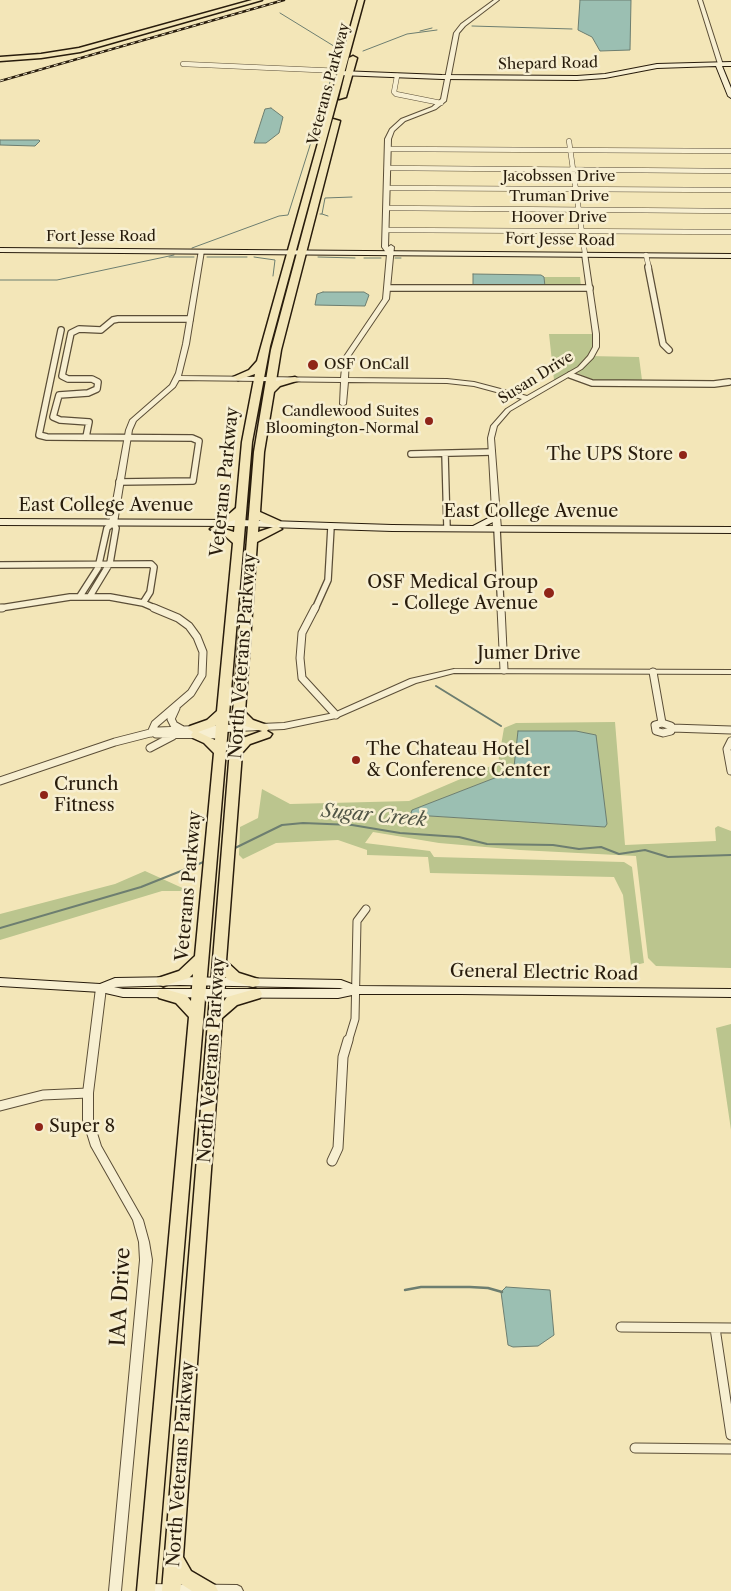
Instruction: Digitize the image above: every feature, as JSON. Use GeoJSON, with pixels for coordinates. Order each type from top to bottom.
{"type":"FeatureCollection","features":[{"type":"Feature","properties":{"kind":"highway","name":"Veterans Parkway"},"geometry":{"type":"LineString","coordinates":[[199,988],[238,531],[247,442],[255,393],[290,251],[361,0]]}},
{"type":"Feature","properties":{"kind":"highway","name":"Veterans Parkway"},"geometry":{"type":"LineString","coordinates":[[253,522],[270,378],[367,0]]}},
{"type":"Feature","properties":{"kind":"highway"},"geometry":{"type":"LineString","coordinates":[[240,378],[252,372],[261,363]]}},
{"type":"Feature","properties":{"kind":"highway"},"geometry":{"type":"LineString","coordinates":[[273,365],[283,375],[292,379]]}},
{"type":"Feature","properties":{"kind":"highway"},"geometry":{"type":"LineString","coordinates":[[240,378],[250,384],[255,393]]}},
{"type":"Feature","properties":{"kind":"highway"},"geometry":{"type":"LineString","coordinates":[[268,392],[277,384],[292,379]]}},
{"type":"Feature","properties":{"kind":"highway"},"geometry":{"type":"LineString","coordinates":[[216,526],[240,510]]}},
{"type":"Feature","properties":{"kind":"highway"},"geometry":{"type":"LineString","coordinates":[[253,522],[268,521],[277,526]]}},
{"type":"Feature","properties":{"kind":"highway","name":"North Veterans Parkway"},"geometry":{"type":"LineString","coordinates":[[171,1591],[253,522]]}},
{"type":"Feature","properties":{"kind":"highway"},"geometry":{"type":"LineString","coordinates":[[216,526],[228,533],[238,531]]}},
{"type":"Feature","properties":{"kind":"highway"},"geometry":{"type":"LineString","coordinates":[[252,541],[277,526]]}},
{"type":"Feature","properties":{"kind":"highway"},"geometry":{"type":"LineString","coordinates":[[238,712],[249,722],[265,731]]}},
{"type":"Feature","properties":{"kind":"highway"},"geometry":{"type":"LineString","coordinates":[[191,731],[211,723],[222,713]]}},
{"type":"Feature","properties":{"kind":"highway"},"geometry":{"type":"LineString","coordinates":[[191,731],[208,740],[219,752]]}},
{"type":"Feature","properties":{"kind":"highway"},"geometry":{"type":"LineString","coordinates":[[235,753],[246,742],[265,731]]}},
{"type":"Feature","properties":{"kind":"highway"},"geometry":{"type":"LineString","coordinates":[[196,1015],[180,999],[164,987],[184,975],[201,958]]}},
{"type":"Feature","properties":{"kind":"highway"},"geometry":{"type":"LineString","coordinates":[[219,962],[234,977],[254,988]]}},
{"type":"Feature","properties":{"kind":"highway","name":"North Veterans Parkway"},"geometry":{"type":"LineString","coordinates":[[146,1590],[199,988]]}},
{"type":"Feature","properties":{"kind":"highway"},"geometry":{"type":"LineString","coordinates":[[215,1018],[232,1001],[254,988]]}},
{"type":"Feature","properties":{"kind":"highway"},"geometry":{"type":"LineString","coordinates":[[174,1557],[185,1577],[209,1591]]}},
{"type":"Feature","properties":{"kind":"main road"},"geometry":{"type":"LineString","coordinates":[[0,59],[56,54],[94,47],[259,0]]}},
{"type":"Feature","properties":{"kind":"main road"},"geometry":{"type":"LineString","coordinates":[[725,65],[725,77],[731,96]]}},
{"type":"Feature","properties":{"kind":"main road","name":"Shepard Road"},"geometry":{"type":"LineString","coordinates":[[340,72],[348,75],[584,78],[610,76],[650,67],[725,65]]}},
{"type":"Feature","properties":{"kind":"main road","name":"Shepard Road"},"geometry":{"type":"LineString","coordinates":[[348,75],[449,76]]}},
{"type":"Feature","properties":{"kind":"main road","name":"Fort Jesse Road"},"geometry":{"type":"LineString","coordinates":[[0,250],[731,256]]}},
{"type":"Feature","properties":{"kind":"main road"},"geometry":{"type":"LineString","coordinates":[[273,251],[290,251]]}},
{"type":"Feature","properties":{"kind":"main road"},"geometry":{"type":"LineString","coordinates":[[302,252],[309,256],[321,252]]}},
{"type":"Feature","properties":{"kind":"main road"},"geometry":{"type":"LineString","coordinates":[[472,528],[496,517]]}},
{"type":"Feature","properties":{"kind":"main road","name":"East College Avenue"},"geometry":{"type":"LineString","coordinates":[[2,523],[216,526],[238,531],[253,522],[320,530],[331,527],[731,530]]}},
{"type":"Feature","properties":{"kind":"main road","name":"General Electric Road"},"geometry":{"type":"LineString","coordinates":[[0,982],[101,988],[115,993],[164,987],[254,988],[338,994],[357,990],[731,993]]}},
{"type":"Feature","properties":{"kind":"street"},"geometry":{"type":"LineString","coordinates":[[344,404],[344,379],[348,354],[384,303],[388,288],[389,253],[385,247],[388,230],[390,149],[393,139],[390,136],[395,126],[403,120],[441,103],[447,95],[459,29],[497,0]]}},
{"type":"Feature","properties":{"kind":"street"},"geometry":{"type":"LineString","coordinates":[[700,0],[725,65]]}},
{"type":"Feature","properties":{"kind":"street","name":"Shepard Road"},"geometry":{"type":"LineString","coordinates":[[183,64],[340,72]]}},
{"type":"Feature","properties":{"kind":"street"},"geometry":{"type":"LineString","coordinates":[[397,76],[394,92],[396,94],[441,103]]}},
{"type":"Feature","properties":{"kind":"street","name":"Susan Drive"},"geometry":{"type":"LineString","coordinates":[[504,670],[492,432],[498,420],[508,410],[526,398],[570,375],[589,360],[596,347],[590,288],[569,141]]}},
{"type":"Feature","properties":{"kind":"street"},"geometry":{"type":"LineString","coordinates":[[390,149],[731,151]]}},
{"type":"Feature","properties":{"kind":"street"},"geometry":{"type":"LineString","coordinates":[[390,168],[731,171]]}},
{"type":"Feature","properties":{"kind":"street","name":"Jacobssen Drive"},"geometry":{"type":"LineString","coordinates":[[389,188],[731,190]]}},
{"type":"Feature","properties":{"kind":"street","name":"Truman Drive"},"geometry":{"type":"LineString","coordinates":[[389,208],[731,211]]}},
{"type":"Feature","properties":{"kind":"street","name":"Hoover Drive"},"geometry":{"type":"LineString","coordinates":[[388,230],[731,232]]}},
{"type":"Feature","properties":{"kind":"street"},"geometry":{"type":"LineString","coordinates":[[90,596],[110,563],[112,526],[127,438],[133,420],[168,391],[177,378],[190,319],[201,251]]}},
{"type":"Feature","properties":{"kind":"street"},"geometry":{"type":"LineString","coordinates":[[646,255],[663,344],[669,350]]}},
{"type":"Feature","properties":{"kind":"street"},"geometry":{"type":"LineString","coordinates":[[388,288],[590,288]]}},
{"type":"Feature","properties":{"kind":"street"},"geometry":{"type":"LineString","coordinates":[[86,437],[89,422],[53,418],[58,395],[88,393],[97,389],[98,382],[92,379],[68,379],[62,376],[71,334],[79,330],[101,330],[106,328],[112,320],[118,319],[190,319]]}},
{"type":"Feature","properties":{"kind":"street"},"geometry":{"type":"LineString","coordinates":[[61,330],[38,433],[47,437],[197,440],[198,451],[195,478],[192,482],[120,482]]}},
{"type":"Feature","properties":{"kind":"street"},"geometry":{"type":"LineString","coordinates":[[570,375],[592,383],[729,382]]}},
{"type":"Feature","properties":{"kind":"street"},"geometry":{"type":"LineString","coordinates":[[177,378],[458,382],[526,398]]}},
{"type":"Feature","properties":{"kind":"street"},"geometry":{"type":"LineString","coordinates":[[411,454],[492,452]]}},
{"type":"Feature","properties":{"kind":"street"},"geometry":{"type":"LineString","coordinates":[[445,454],[447,528]]}},
{"type":"Feature","properties":{"kind":"street"},"geometry":{"type":"LineString","coordinates":[[80,596],[100,563],[112,526]]}},
{"type":"Feature","properties":{"kind":"street"},"geometry":{"type":"LineString","coordinates":[[331,527],[328,580],[302,633],[300,658],[302,678],[336,715]]}},
{"type":"Feature","properties":{"kind":"street"},"geometry":{"type":"LineString","coordinates":[[0,564],[110,563],[153,565],[150,592],[143,603]]}},
{"type":"Feature","properties":{"kind":"street"},"geometry":{"type":"LineString","coordinates":[[0,608],[80,596],[110,597],[143,603],[184,622],[194,631],[201,644],[204,658],[202,675],[191,693],[155,724],[151,733]]}},
{"type":"Feature","properties":{"kind":"street","name":"Jumer Drive"},"geometry":{"type":"LineString","coordinates":[[221,732],[295,730],[324,723],[336,715],[423,677],[454,671],[731,672]]}},
{"type":"Feature","properties":{"kind":"street"},"geometry":{"type":"LineString","coordinates":[[653,672],[662,723],[672,728],[731,730]]}},
{"type":"Feature","properties":{"kind":"street"},"geometry":{"type":"LineString","coordinates":[[179,704],[171,719],[174,725],[191,731]]}},
{"type":"Feature","properties":{"kind":"street"},"geometry":{"type":"LineString","coordinates":[[150,748],[176,735],[191,731]]}},
{"type":"Feature","properties":{"kind":"street"},"geometry":{"type":"LineString","coordinates":[[0,781],[116,742],[151,733],[221,732]]}},
{"type":"Feature","properties":{"kind":"street"},"geometry":{"type":"LineString","coordinates":[[151,733],[176,735]]}},
{"type":"Feature","properties":{"kind":"street"},"geometry":{"type":"LineString","coordinates":[[731,741],[727,749],[731,771]]}},
{"type":"Feature","properties":{"kind":"street"},"geometry":{"type":"LineString","coordinates":[[332,1161],[338,1148],[343,1057],[354,1029],[357,990],[357,921],[366,909]]}},
{"type":"Feature","properties":{"kind":"street","name":"IAA Drive"},"geometry":{"type":"LineString","coordinates":[[101,988],[88,1093],[88,1120],[93,1139],[138,1220],[146,1260],[115,1591]]}},
{"type":"Feature","properties":{"kind":"street"},"geometry":{"type":"LineString","coordinates":[[0,1106],[43,1095],[88,1093]]}},
{"type":"Feature","properties":{"kind":"street"},"geometry":{"type":"LineString","coordinates":[[621,1327],[731,1328]]}},
{"type":"Feature","properties":{"kind":"street"},"geometry":{"type":"LineString","coordinates":[[715,1328],[731,1435]]}},
{"type":"Feature","properties":{"kind":"street"},"geometry":{"type":"LineString","coordinates":[[635,1448],[731,1449]]}},
{"type":"Feature","properties":{"kind":"street"},"geometry":{"type":"LineString","coordinates":[[146,1590],[237,1591]]}},
{"type":"Feature","properties":{"kind":"green space"},"geometry":{"type":"Polygon","coordinates":[[[544,277],[580,277],[581,287],[545,287],[544,277]]]}},
{"type":"Feature","properties":{"kind":"green space"},"geometry":{"type":"Polygon","coordinates":[[[549,334],[593,334],[593,345],[588,356],[639,357],[642,380],[594,380],[577,373],[559,383],[554,380],[549,334]]]}},
{"type":"Feature","properties":{"kind":"green space"},"geometry":{"type":"Polygon","coordinates":[[[615,722],[625,845],[716,841],[715,828],[718,826],[731,831],[731,968],[656,966],[648,958],[636,856],[520,850],[439,843],[373,832],[365,843],[430,851],[434,857],[624,862],[632,867],[644,963],[631,966],[623,895],[614,877],[430,873],[428,857],[367,855],[367,850],[338,840],[276,843],[243,859],[239,855],[240,827],[258,818],[262,789],[290,804],[409,801],[498,763],[504,728],[516,723],[615,722]],[[579,733],[514,767],[510,772],[413,810],[414,815],[605,827],[595,735],[579,733]]]}},
{"type":"Feature","properties":{"kind":"green space"},"geometry":{"type":"Polygon","coordinates":[[[145,871],[189,891],[162,891],[0,940],[0,914],[115,884],[145,871]]]}},
{"type":"Feature","properties":{"kind":"green space"},"geometry":{"type":"Polygon","coordinates":[[[731,1024],[731,1130],[716,1028],[731,1024]]]}},
{"type":"Feature","properties":{"kind":"water"},"geometry":{"type":"Polygon","coordinates":[[[580,0],[631,0],[630,50],[600,51],[592,37],[578,30],[580,0]]]}},
{"type":"Feature","properties":{"kind":"water"},"geometry":{"type":"Polygon","coordinates":[[[271,108],[283,117],[279,133],[266,143],[254,143],[265,109],[271,108]]]}},
{"type":"Feature","properties":{"kind":"water"},"geometry":{"type":"Polygon","coordinates":[[[0,140],[40,141],[35,146],[0,145],[0,140]]]}},
{"type":"Feature","properties":{"kind":"water"},"geometry":{"type":"Polygon","coordinates":[[[473,274],[541,275],[544,277],[545,287],[473,287],[473,274]]]}},
{"type":"Feature","properties":{"kind":"water"},"geometry":{"type":"Polygon","coordinates":[[[323,292],[364,292],[369,295],[365,306],[315,305],[317,294],[323,292]]]}},
{"type":"Feature","properties":{"kind":"water"},"geometry":{"type":"Polygon","coordinates":[[[518,731],[576,731],[596,735],[607,824],[605,827],[414,815],[411,813],[412,810],[510,772],[514,767],[518,731]]]}},
{"type":"Feature","properties":{"kind":"water"},"geometry":{"type":"Polygon","coordinates":[[[506,1287],[550,1290],[554,1335],[538,1346],[513,1347],[508,1345],[501,1292],[506,1287]]]}},
{"type":"Feature","properties":{"kind":"waterway"},"geometry":{"type":"LineString","coordinates":[[280,13],[337,48],[329,68]]}},
{"type":"Feature","properties":{"kind":"waterway"},"geometry":{"type":"LineString","coordinates":[[472,26],[572,29]]}},
{"type":"Feature","properties":{"kind":"waterway"},"geometry":{"type":"LineString","coordinates":[[420,31],[432,28]]}},
{"type":"Feature","properties":{"kind":"waterway"},"geometry":{"type":"LineString","coordinates":[[363,51],[407,34],[437,30]]}},
{"type":"Feature","properties":{"kind":"waterway"},"geometry":{"type":"LineString","coordinates":[[192,248],[279,216],[288,215],[330,82],[327,74]]}},
{"type":"Feature","properties":{"kind":"waterway"},"geometry":{"type":"LineString","coordinates":[[322,214],[325,198],[352,197]]}},
{"type":"Feature","properties":{"kind":"waterway"},"geometry":{"type":"LineString","coordinates":[[322,214],[328,216]]}},
{"type":"Feature","properties":{"kind":"waterway"},"geometry":{"type":"LineString","coordinates":[[0,280],[57,280],[174,255]]}},
{"type":"Feature","properties":{"kind":"waterway"},"geometry":{"type":"LineString","coordinates":[[169,257],[194,257]]}},
{"type":"Feature","properties":{"kind":"waterway"},"geometry":{"type":"LineString","coordinates":[[207,257],[247,257]]}},
{"type":"Feature","properties":{"kind":"waterway"},"geometry":{"type":"LineString","coordinates":[[254,257],[275,260],[273,276]]}},
{"type":"Feature","properties":{"kind":"waterway"},"geometry":{"type":"LineString","coordinates":[[318,257],[355,258]]}},
{"type":"Feature","properties":{"kind":"waterway"},"geometry":{"type":"LineString","coordinates":[[364,258],[381,258]]}},
{"type":"Feature","properties":{"kind":"waterway"},"geometry":{"type":"LineString","coordinates":[[395,258],[401,258]]}},
{"type":"Feature","properties":{"kind":"waterway"},"geometry":{"type":"LineString","coordinates":[[436,686],[501,726]]}},
{"type":"Feature","properties":{"kind":"waterway","name":"Sugar Creek"},"geometry":{"type":"LineString","coordinates":[[233,849],[282,825],[303,823],[352,825],[400,833],[459,837],[487,844],[553,845],[579,849],[601,847],[619,854],[645,850],[668,857],[731,855]]}},
{"type":"Feature","properties":{"kind":"waterway","name":"Sugar Creek"},"geometry":{"type":"LineString","coordinates":[[0,928],[141,887],[206,861]]}},
{"type":"Feature","properties":{"kind":"waterway"},"geometry":{"type":"LineString","coordinates":[[405,1290],[421,1287],[470,1287],[488,1288],[502,1292]]}},
{"type":"Feature","properties":{"kind":"railway"},"geometry":{"type":"LineString","coordinates":[[0,81],[284,0]]}},
{"type":"Feature","properties":{"kind":"place","name":"OSF OnCall"},"geometry":{"type":"Point","coordinates":[313,365]}},
{"type":"Feature","properties":{"kind":"place","name":"Candlewood Suites Bloomington-Normal"},"geometry":{"type":"Point","coordinates":[429,421]}},
{"type":"Feature","properties":{"kind":"place","name":"The UPS Store"},"geometry":{"type":"Point","coordinates":[683,455]}},
{"type":"Feature","properties":{"kind":"place","name":"OSF Medical Group - College Avenue"},"geometry":{"type":"Point","coordinates":[549,593]}},
{"type":"Feature","properties":{"kind":"place","name":"The Chateau Hotel & Conference Center"},"geometry":{"type":"Point","coordinates":[356,760]}},
{"type":"Feature","properties":{"kind":"place","name":"Crunch Fitness"},"geometry":{"type":"Point","coordinates":[44,795]}},
{"type":"Feature","properties":{"kind":"place","name":"Super 8"},"geometry":{"type":"Point","coordinates":[39,1127]}}]}
